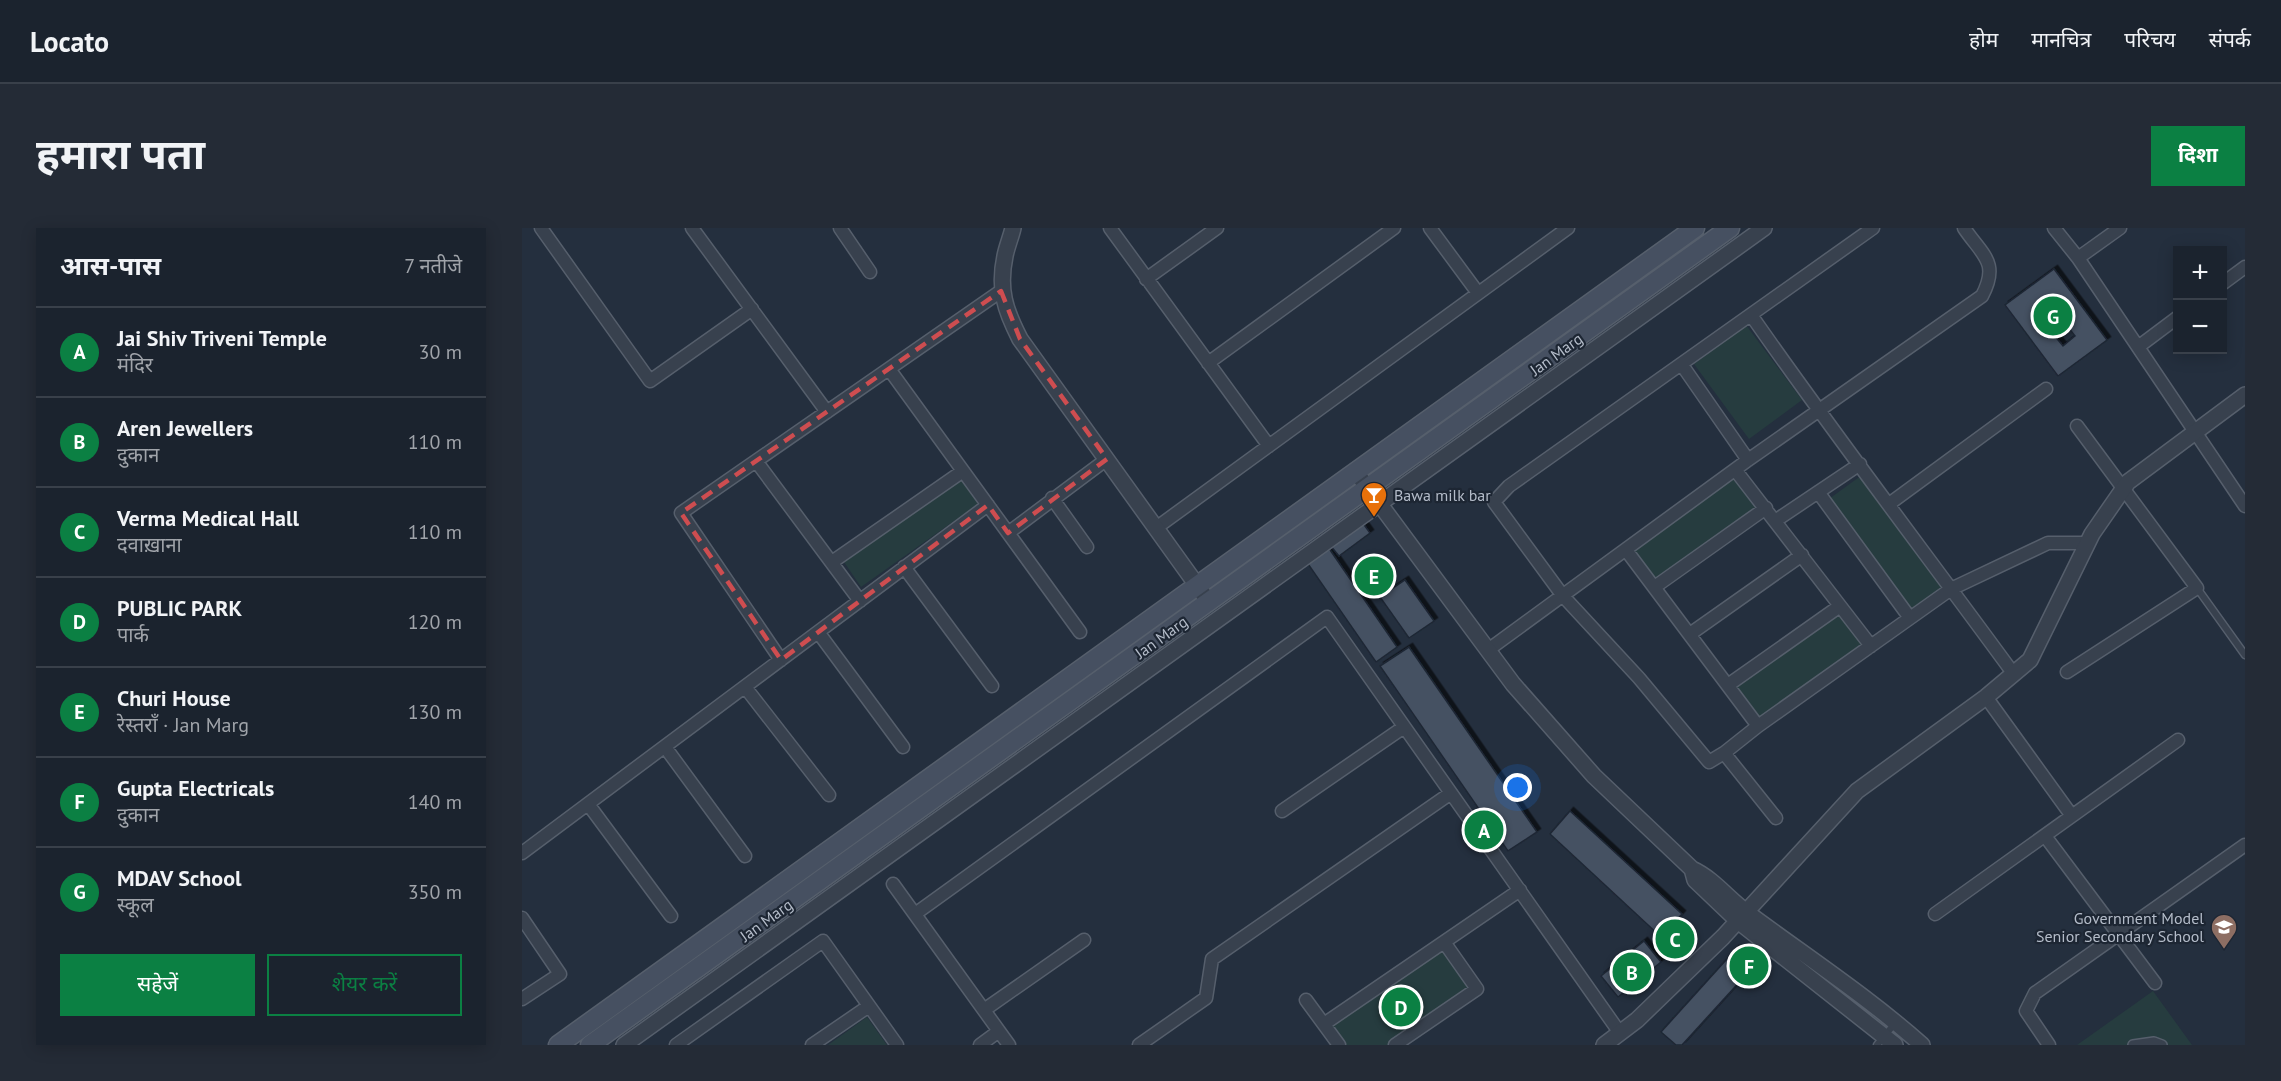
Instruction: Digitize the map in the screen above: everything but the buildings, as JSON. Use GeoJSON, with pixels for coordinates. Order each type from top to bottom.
{"type":"FeatureCollection","features":[{"type":"Feature","properties":{"kind":"main road","name":"Jan Marg"},"geometry":{"type":"LineString","coordinates":[[558,1045],[1695,228]]}},
{"type":"Feature","properties":{"kind":"main road","name":"Jan Marg"},"geometry":{"type":"LineString","coordinates":[[591,1045],[1730,228]]}},
{"type":"Feature","properties":{"kind":"street"},"geometry":{"type":"LineString","coordinates":[[541,228],[650,381],[752,309]]}},
{"type":"Feature","properties":{"kind":"street"},"geometry":{"type":"LineString","coordinates":[[692,228],[827,412]]}},
{"type":"Feature","properties":{"kind":"street"},"geometry":{"type":"LineString","coordinates":[[840,228],[870,272]]}},
{"type":"Feature","properties":{"kind":"street"},"geometry":{"type":"LineString","coordinates":[[1013,228],[1005,257],[1001,291],[1020,339],[1209,602]]}},
{"type":"Feature","properties":{"kind":"street"},"geometry":{"type":"LineString","coordinates":[[1110,228],[1269,446]]}},
{"type":"Feature","properties":{"kind":"street"},"geometry":{"type":"LineString","coordinates":[[1146,279],[1217,228]]}},
{"type":"Feature","properties":{"kind":"street"},"geometry":{"type":"LineString","coordinates":[[1208,363],[1394,228]]}},
{"type":"Feature","properties":{"kind":"street"},"geometry":{"type":"LineString","coordinates":[[1430,228],[1478,294]]}},
{"type":"Feature","properties":{"kind":"street"},"geometry":{"type":"LineString","coordinates":[[1156,528],[1568,228]]}},
{"type":"Feature","properties":{"kind":"street"},"geometry":{"type":"LineString","coordinates":[[624,1045],[1764,228]]}},
{"type":"Feature","properties":{"kind":"street"},"geometry":{"type":"LineString","coordinates":[[1873,228],[1509,486],[1494,502],[1563,596],[1639,678],[1709,762],[1951,589],[2048,543],[2088,543]]}},
{"type":"Feature","properties":{"kind":"street"},"geometry":{"type":"LineString","coordinates":[[1488,650],[1736,471],[1748,460],[1982,296],[1990,280],[1989,263],[1964,228]]}},
{"type":"Feature","properties":{"kind":"street"},"geometry":{"type":"LineString","coordinates":[[2054,228],[2078,258],[2245,506]]}},
{"type":"Feature","properties":{"kind":"street"},"geometry":{"type":"LineString","coordinates":[[2078,258],[2120,228]]}},
{"type":"Feature","properties":{"kind":"street"},"geometry":{"type":"LineString","coordinates":[[2227,281],[2245,267]]}},
{"type":"Feature","properties":{"kind":"street"},"geometry":{"type":"LineString","coordinates":[[781,660],[681,513],[1001,291]]}},
{"type":"Feature","properties":{"kind":"street"},"geometry":{"type":"LineString","coordinates":[[1751,315],[1817,411],[1860,464],[2013,673]]}},
{"type":"Feature","properties":{"kind":"street"},"geometry":{"type":"LineString","coordinates":[[2138,347],[2173,321]]}},
{"type":"Feature","properties":{"kind":"street"},"geometry":{"type":"LineString","coordinates":[[1682,365],[1748,460]]}},
{"type":"Feature","properties":{"kind":"street"},"geometry":{"type":"LineString","coordinates":[[888,369],[1080,632]]}},
{"type":"Feature","properties":{"kind":"street"},"geometry":{"type":"LineString","coordinates":[[1889,504],[2046,389]]}},
{"type":"Feature","properties":{"kind":"street"},"geometry":{"type":"LineString","coordinates":[[1604,1045],[1637,1020],[1742,917],[1857,791],[1986,697],[2030,660],[2088,543],[2128,482],[2245,395]]}},
{"type":"Feature","properties":{"kind":"street"},"geometry":{"type":"LineString","coordinates":[[2067,672],[2197,588],[2077,426]]}},
{"type":"Feature","properties":{"kind":"street"},"geometry":{"type":"LineString","coordinates":[[1008,533],[1107,459]]}},
{"type":"Feature","properties":{"kind":"street"},"geometry":{"type":"LineString","coordinates":[[756,461],[860,601]]}},
{"type":"Feature","properties":{"kind":"street"},"geometry":{"type":"LineString","coordinates":[[1775,521],[1860,464]]}},
{"type":"Feature","properties":{"kind":"street"},"geometry":{"type":"LineString","coordinates":[[832,562],[963,471]]}},
{"type":"Feature","properties":{"kind":"street"},"geometry":{"type":"LineString","coordinates":[[1736,471],[1870,646]]}},
{"type":"Feature","properties":{"kind":"street"},"geometry":{"type":"LineString","coordinates":[[1356,472],[1514,684],[1594,776],[1692,869],[1695,880],[1742,917],[1885,1042]]}},
{"type":"Feature","properties":{"kind":"street"},"geometry":{"type":"LineString","coordinates":[[1818,492],[1910,618]]}},
{"type":"Feature","properties":{"kind":"street"},"geometry":{"type":"LineString","coordinates":[[1052,498],[1087,547]]}},
{"type":"Feature","properties":{"kind":"street"},"geometry":{"type":"LineString","coordinates":[[522,853],[988,505]]}},
{"type":"Feature","properties":{"kind":"street"},"geometry":{"type":"LineString","coordinates":[[1656,586],[1766,508]]}},
{"type":"Feature","properties":{"kind":"street"},"geometry":{"type":"LineString","coordinates":[[1626,550],[1656,586],[1758,726]]}},
{"type":"Feature","properties":{"kind":"street"},"geometry":{"type":"LineString","coordinates":[[1690,634],[1802,555]]}},
{"type":"Feature","properties":{"kind":"street"},"geometry":{"type":"LineString","coordinates":[[904,567],[992,686]]}},
{"type":"Feature","properties":{"kind":"street"},"geometry":{"type":"LineString","coordinates":[[1728,685],[1840,606]]}},
{"type":"Feature","properties":{"kind":"street"},"geometry":{"type":"LineString","coordinates":[[915,914],[1327,617],[1620,1033]]}},
{"type":"Feature","properties":{"kind":"street"},"geometry":{"type":"LineString","coordinates":[[819,632],[903,747]]}},
{"type":"Feature","properties":{"kind":"street"},"geometry":{"type":"LineString","coordinates":[[745,687],[829,795]]}},
{"type":"Feature","properties":{"kind":"street"},"geometry":{"type":"LineString","coordinates":[[1986,697],[2072,816]]}},
{"type":"Feature","properties":{"kind":"street"},"geometry":{"type":"LineString","coordinates":[[1282,811],[1404,727]]}},
{"type":"Feature","properties":{"kind":"street"},"geometry":{"type":"LineString","coordinates":[[1935,914],[2178,741]]}},
{"type":"Feature","properties":{"kind":"street"},"geometry":{"type":"LineString","coordinates":[[664,747],[745,856]]}},
{"type":"Feature","properties":{"kind":"street"},"geometry":{"type":"LineString","coordinates":[[1724,753],[1776,818]]}},
{"type":"Feature","properties":{"kind":"street"},"geometry":{"type":"LineString","coordinates":[[1139,1045],[1206,998],[1212,959],[1451,793]]}},
{"type":"Feature","properties":{"kind":"street"},"geometry":{"type":"LineString","coordinates":[[588,804],[671,916]]}},
{"type":"Feature","properties":{"kind":"street"},"geometry":{"type":"LineString","coordinates":[[2045,836],[2155,983]]}},
{"type":"Feature","properties":{"kind":"street"},"geometry":{"type":"LineString","coordinates":[[2049,1045],[2026,1011],[2035,993],[2245,845]]}},
{"type":"Feature","properties":{"kind":"street"},"geometry":{"type":"LineString","coordinates":[[893,884],[1009,1045]]}},
{"type":"Feature","properties":{"kind":"street"},"geometry":{"type":"LineString","coordinates":[[1324,1024],[1520,890]]}},
{"type":"Feature","properties":{"kind":"street"},"geometry":{"type":"LineString","coordinates":[[1742,917],[1896,1022],[1922,1045]]}},
{"type":"Feature","properties":{"kind":"street"},"geometry":{"type":"LineString","coordinates":[[522,918],[560,974],[522,999]]}},
{"type":"Feature","properties":{"kind":"street"},"geometry":{"type":"LineString","coordinates":[[984,1010],[1084,940]]}},
{"type":"Feature","properties":{"kind":"street"},"geometry":{"type":"LineString","coordinates":[[676,1045],[823,941],[897,1045]]}},
{"type":"Feature","properties":{"kind":"street"},"geometry":{"type":"LineString","coordinates":[[1395,1045],[1477,989],[1444,942]]}},
{"type":"Feature","properties":{"kind":"street"},"geometry":{"type":"LineString","coordinates":[[1306,1000],[1339,1045]]}},
{"type":"Feature","properties":{"kind":"street"},"geometry":{"type":"LineString","coordinates":[[812,1045],[869,1006]]}},
{"type":"Feature","properties":{"kind":"street"},"geometry":{"type":"LineString","coordinates":[[980,1045],[999,1031]]}},
{"type":"Feature","properties":{"kind":"street"},"geometry":{"type":"LineString","coordinates":[[2133,1045],[2154,1042],[2162,1045]]}},
{"type":"Feature","properties":{"kind":"lane"},"geometry":{"type":"LineString","coordinates":[[2197,588],[2245,655]]}},
{"type":"Feature","properties":{"kind":"lane"},"geometry":{"type":"LineString","coordinates":[[1885,1042],[1896,1022]]}},
{"type":"Feature","properties":{"kind":"highlighted area"},"geometry":{"type":"Polygon","coordinates":[[[1001,291],[1020,339],[1107,459],[1008,533],[988,505],[781,660],[681,513],[1001,291]]]}},
{"type":"Feature","properties":{"kind":"green space"},"geometry":{"type":"Polygon","coordinates":[[[1746,325],[1802,400],[1749,439],[1694,364],[1746,325]]]}},
{"type":"Feature","properties":{"kind":"green space"},"geometry":{"type":"Polygon","coordinates":[[[1732,470],[1759,507],[1657,581],[1629,544],[1732,470]]]}},
{"type":"Feature","properties":{"kind":"green space"},"geometry":{"type":"Polygon","coordinates":[[[1862,475],[1945,589],[1912,613],[1829,499],[1862,475]]]}},
{"type":"Feature","properties":{"kind":"green space"},"geometry":{"type":"Polygon","coordinates":[[[961,480],[978,504],[861,587],[844,562],[961,480]]]}},
{"type":"Feature","properties":{"kind":"green space"},"geometry":{"type":"Polygon","coordinates":[[[1839,612],[1863,646],[1758,720],[1735,687],[1839,612]]]}},
{"type":"Feature","properties":{"kind":"green space"},"geometry":{"type":"Polygon","coordinates":[[[1444,942],[1477,989],[1395,1045],[1339,1045],[1324,1024],[1444,942]]]}},
{"type":"Feature","properties":{"kind":"green space"},"geometry":{"type":"Polygon","coordinates":[[[2153,991],[2192,1045],[2077,1045],[2153,991]]]}},
{"type":"Feature","properties":{"kind":"green space"},"geometry":{"type":"Polygon","coordinates":[[[867,1017],[887,1045],[828,1045],[867,1017]]]}},
{"type":"Feature","properties":{"kind":"place","name":"MDAV School"},"geometry":{"type":"Point","coordinates":[2053,316]}},
{"type":"Feature","properties":{"kind":"place","name":"Bawa milk bar"},"geometry":{"type":"Point","coordinates":[1374,518]}},
{"type":"Feature","properties":{"kind":"place","name":"Churi House"},"geometry":{"type":"Point","coordinates":[1374,576]}},
{"type":"Feature","properties":{"kind":"place","name":"Jai Shiv Triveni Temple"},"geometry":{"type":"Point","coordinates":[1484,830]}},
{"type":"Feature","properties":{"kind":"place","name":"Verma Medical Hall"},"geometry":{"type":"Point","coordinates":[1675,939]}},
{"type":"Feature","properties":{"kind":"place","name":"Government Model Senior Secondary School"},"geometry":{"type":"Point","coordinates":[2224,950]}},
{"type":"Feature","properties":{"kind":"place","name":"Gupta Electricals"},"geometry":{"type":"Point","coordinates":[1749,966]}},
{"type":"Feature","properties":{"kind":"place","name":"Aren Jewellers"},"geometry":{"type":"Point","coordinates":[1632,972]}},
{"type":"Feature","properties":{"kind":"place","name":"PUBLIC PARK"},"geometry":{"type":"Point","coordinates":[1401,1007]}}]}
